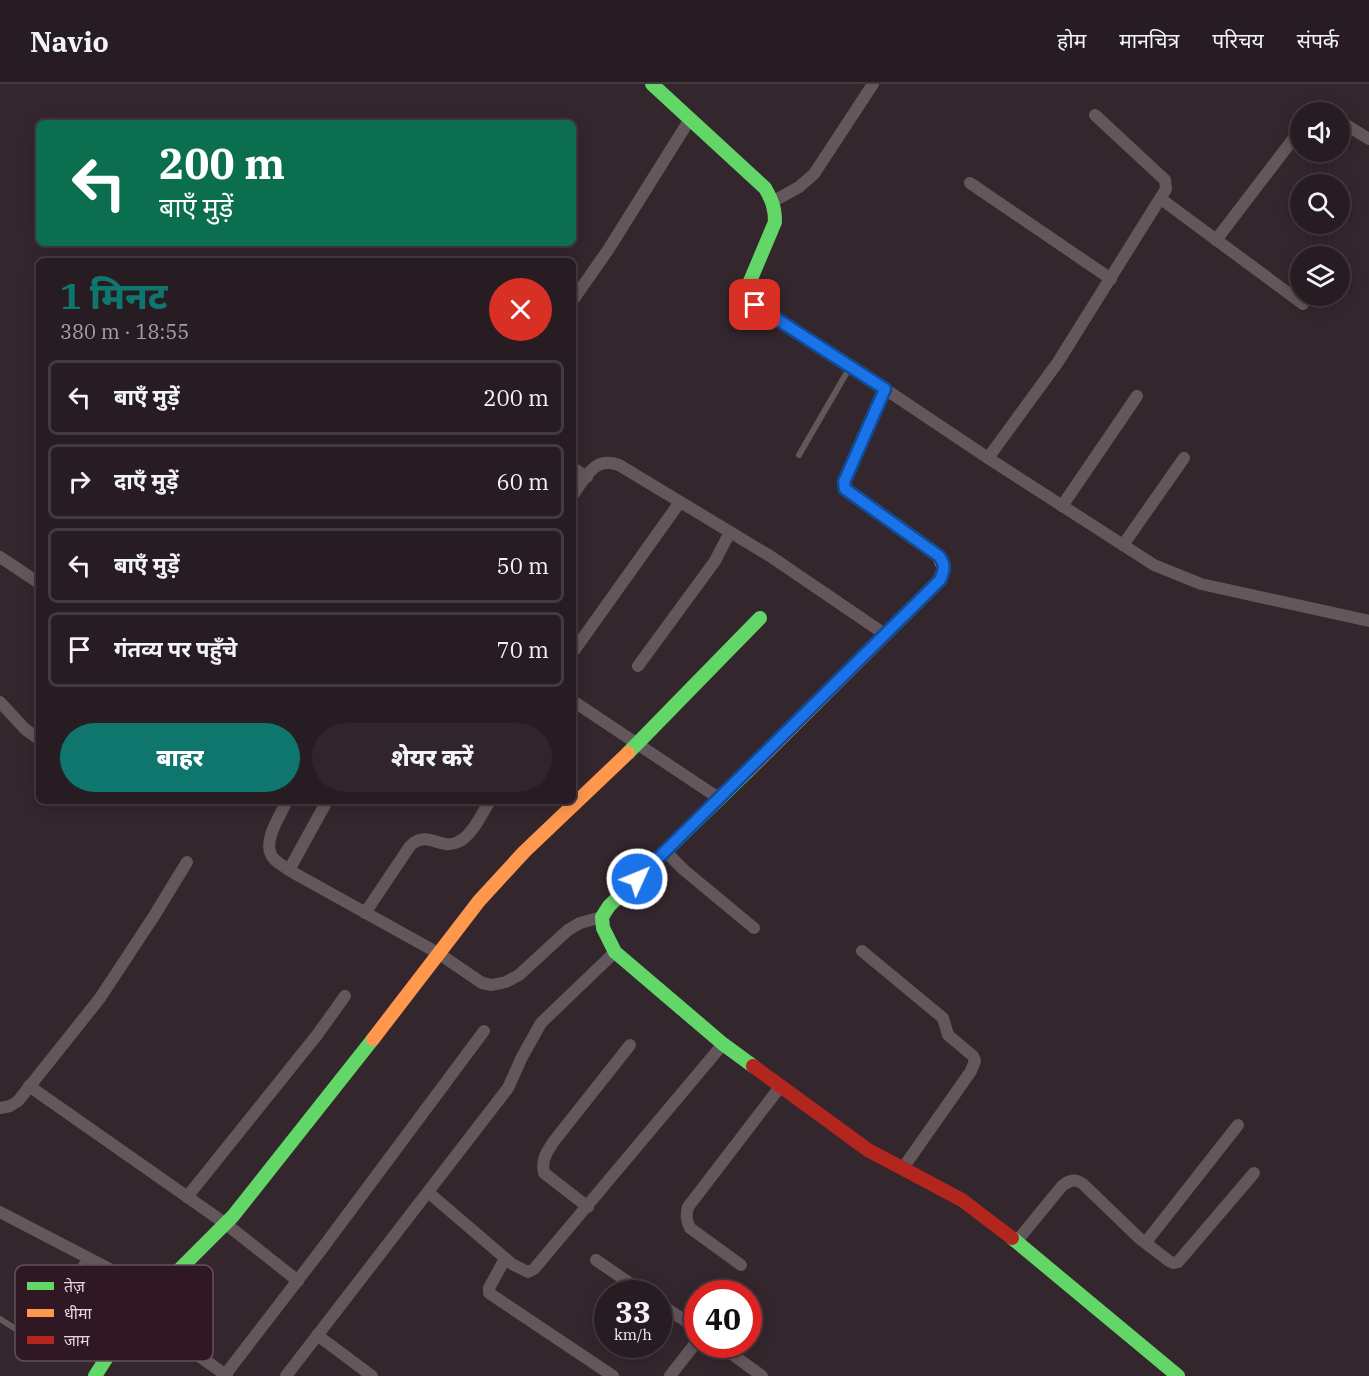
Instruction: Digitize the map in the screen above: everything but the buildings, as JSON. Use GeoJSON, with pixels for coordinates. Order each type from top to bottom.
{"type":"FeatureCollection","features":[{"type":"Feature","properties":{"kind":"street"},"geometry":{"type":"LineString","coordinates":[[652,84],[765,188],[774,201],[777,216],[774,226],[748,282],[748,293],[755,305],[1154,565],[1189,580],[1369,621]]}},
{"type":"Feature","properties":{"kind":"street"},"geometry":{"type":"LineString","coordinates":[[774,201],[799,187],[814,174],[873,84]]}},
{"type":"Feature","properties":{"kind":"street"},"geometry":{"type":"LineString","coordinates":[[988,458],[1058,362],[1166,189],[1165,180],[1095,115]]}},
{"type":"Feature","properties":{"kind":"street"},"geometry":{"type":"LineString","coordinates":[[576,296],[608,250],[690,119]]}},
{"type":"Feature","properties":{"kind":"street"},"geometry":{"type":"LineString","coordinates":[[1350,127],[1369,139]]}},
{"type":"Feature","properties":{"kind":"street"},"geometry":{"type":"LineString","coordinates":[[1216,240],[1290,143]]}},
{"type":"Feature","properties":{"kind":"street"},"geometry":{"type":"LineString","coordinates":[[970,183],[1111,279]]}},
{"type":"Feature","properties":{"kind":"street"},"geometry":{"type":"LineString","coordinates":[[1161,199],[1290,294]]}},
{"type":"Feature","properties":{"kind":"street"},"geometry":{"type":"LineString","coordinates":[[885,389],[844,482],[845,489],[939,556],[944,563],[944,571],[940,580],[720,800],[609,906],[602,917],[603,928],[615,952],[723,1044],[868,1150],[962,1200],[1017,1241],[1178,1376]]}},
{"type":"Feature","properties":{"kind":"street"},"geometry":{"type":"LineString","coordinates":[[1062,506],[1137,396]]}},
{"type":"Feature","properties":{"kind":"street"},"geometry":{"type":"LineString","coordinates":[[1124,545],[1184,458]]}},
{"type":"Feature","properties":{"kind":"street"},"geometry":{"type":"LineString","coordinates":[[576,491],[598,464],[607,460],[619,465],[770,556],[886,635]]}},
{"type":"Feature","properties":{"kind":"street"},"geometry":{"type":"LineString","coordinates":[[576,470],[587,477]]}},
{"type":"Feature","properties":{"kind":"street"},"geometry":{"type":"LineString","coordinates":[[576,648],[680,502]]}},
{"type":"Feature","properties":{"kind":"street"},"geometry":{"type":"LineString","coordinates":[[638,666],[715,561],[730,532]]}},
{"type":"Feature","properties":{"kind":"street"},"geometry":{"type":"LineString","coordinates":[[0,557],[36,581]]}},
{"type":"Feature","properties":{"kind":"street"},"geometry":{"type":"LineString","coordinates":[[576,802],[636,745],[760,618]]}},
{"type":"Feature","properties":{"kind":"street"},"geometry":{"type":"LineString","coordinates":[[0,702],[25,729],[36,737]]}},
{"type":"Feature","properties":{"kind":"street"},"geometry":{"type":"LineString","coordinates":[[576,703],[720,800]]}},
{"type":"Feature","properties":{"kind":"street"},"geometry":{"type":"LineString","coordinates":[[286,804],[269,842],[270,852],[274,859],[289,870],[438,954],[482,983],[492,985],[506,982],[519,975],[568,930],[580,923],[602,917]]}},
{"type":"Feature","properties":{"kind":"street"},"geometry":{"type":"LineString","coordinates":[[289,870],[325,804]]}},
{"type":"Feature","properties":{"kind":"street"},"geometry":{"type":"LineString","coordinates":[[365,913],[410,846],[417,840],[425,839],[449,845],[459,842],[468,835],[488,804]]}},
{"type":"Feature","properties":{"kind":"street"},"geometry":{"type":"LineString","coordinates":[[184,1265],[226,1224],[398,1008],[478,901],[524,852],[574,804]]}},
{"type":"Feature","properties":{"kind":"street"},"geometry":{"type":"LineString","coordinates":[[666,852],[684,870],[754,928]]}},
{"type":"Feature","properties":{"kind":"street"},"geometry":{"type":"LineString","coordinates":[[0,1108],[18,1101],[100,998],[187,862]]}},
{"type":"Feature","properties":{"kind":"street"},"geometry":{"type":"LineString","coordinates":[[862,951],[943,1018],[948,1035],[975,1060],[971,1071],[903,1168]]}},
{"type":"Feature","properties":{"kind":"street"},"geometry":{"type":"LineString","coordinates":[[285,1376],[429,1193],[508,1088],[541,1023],[615,952]]}},
{"type":"Feature","properties":{"kind":"street"},"geometry":{"type":"LineString","coordinates":[[187,1197],[317,1035],[345,996]]}},
{"type":"Feature","properties":{"kind":"street"},"geometry":{"type":"LineString","coordinates":[[206,1361],[226,1375],[484,1031]]}},
{"type":"Feature","properties":{"kind":"street"},"geometry":{"type":"LineString","coordinates":[[429,1193],[505,1258],[528,1272],[534,1269],[723,1044]]}},
{"type":"Feature","properties":{"kind":"street"},"geometry":{"type":"LineString","coordinates":[[588,1207],[544,1173],[542,1164],[545,1154],[554,1141],[630,1045]]}},
{"type":"Feature","properties":{"kind":"street"},"geometry":{"type":"LineString","coordinates":[[29,1086],[226,1224],[298,1281]]}},
{"type":"Feature","properties":{"kind":"street"},"geometry":{"type":"LineString","coordinates":[[741,1265],[690,1228],[686,1214],[688,1207],[780,1087]]}},
{"type":"Feature","properties":{"kind":"street"},"geometry":{"type":"LineString","coordinates":[[1146,1242],[1239,1125]]}},
{"type":"Feature","properties":{"kind":"street"},"geometry":{"type":"LineString","coordinates":[[1017,1241],[1062,1186],[1069,1180],[1075,1180],[1083,1184],[1169,1261],[1178,1262],[1254,1173]]}},
{"type":"Feature","properties":{"kind":"street"},"geometry":{"type":"LineString","coordinates":[[0,1212],[102,1265]]}},
{"type":"Feature","properties":{"kind":"street"},"geometry":{"type":"LineString","coordinates":[[505,1258],[489,1288],[489,1293],[613,1376]]}},
{"type":"Feature","properties":{"kind":"street"},"geometry":{"type":"LineString","coordinates":[[596,1260],[625,1280]]}},
{"type":"Feature","properties":{"kind":"street"},"geometry":{"type":"LineString","coordinates":[[317,1335],[372,1376]]}},
{"type":"Feature","properties":{"kind":"street"},"geometry":{"type":"LineString","coordinates":[[670,1376],[684,1358]]}},
{"type":"Feature","properties":{"kind":"street"},"geometry":{"type":"LineString","coordinates":[[737,1358],[762,1376]]}},
{"type":"Feature","properties":{"kind":"street"},"geometry":{"type":"LineString","coordinates":[[95,1376],[105,1361]]}},
{"type":"Feature","properties":{"kind":"lane"},"geometry":{"type":"LineString","coordinates":[[799,455],[850,366]]}},
{"type":"Feature","properties":{"kind":"lane"},"geometry":{"type":"LineString","coordinates":[[81,1265],[86,1257]]}},
{"type":"Feature","properties":{"kind":"lane"},"geometry":{"type":"LineString","coordinates":[[0,1319],[15,1328]]}},
{"type":"Feature","properties":{"kind":"traffic: fast"},"geometry":{"type":"LineString","coordinates":[[652,84],[765,188],[770,196],[775,222],[748,286],[749,295],[755,305],[885,389],[844,482],[845,489],[876,511]]}},
{"type":"Feature","properties":{"kind":"traffic: fast"},"geometry":{"type":"LineString","coordinates":[[628,753],[760,618]]}},
{"type":"Feature","properties":{"kind":"traffic: fast"},"geometry":{"type":"LineString","coordinates":[[747,772],[609,906],[602,917],[603,928],[615,952],[723,1044],[753,1066]]}},
{"type":"Feature","properties":{"kind":"traffic: fast"},"geometry":{"type":"LineString","coordinates":[[184,1265],[233,1216],[373,1039]]}},
{"type":"Feature","properties":{"kind":"traffic: fast"},"geometry":{"type":"LineString","coordinates":[[1012,1238],[1178,1376]]}},
{"type":"Feature","properties":{"kind":"traffic: fast"},"geometry":{"type":"LineString","coordinates":[[95,1376],[105,1361]]}},
{"type":"Feature","properties":{"kind":"traffic: slow"},"geometry":{"type":"LineString","coordinates":[[747,772],[940,580],[944,568],[939,556],[876,511]]}},
{"type":"Feature","properties":{"kind":"traffic: slow"},"geometry":{"type":"LineString","coordinates":[[576,802],[628,753]]}},
{"type":"Feature","properties":{"kind":"traffic: slow"},"geometry":{"type":"LineString","coordinates":[[373,1039],[479,901],[524,852],[574,804]]}},
{"type":"Feature","properties":{"kind":"traffic: jam"},"geometry":{"type":"LineString","coordinates":[[753,1066],[868,1150],[962,1200],[1012,1238]]}},
{"type":"Feature","properties":{"kind":"route"},"geometry":{"type":"LineString","coordinates":[[637,879],[720,800],[940,580],[944,571],[944,563],[939,556],[845,489],[844,482],[885,389],[755,305]]}}]}
